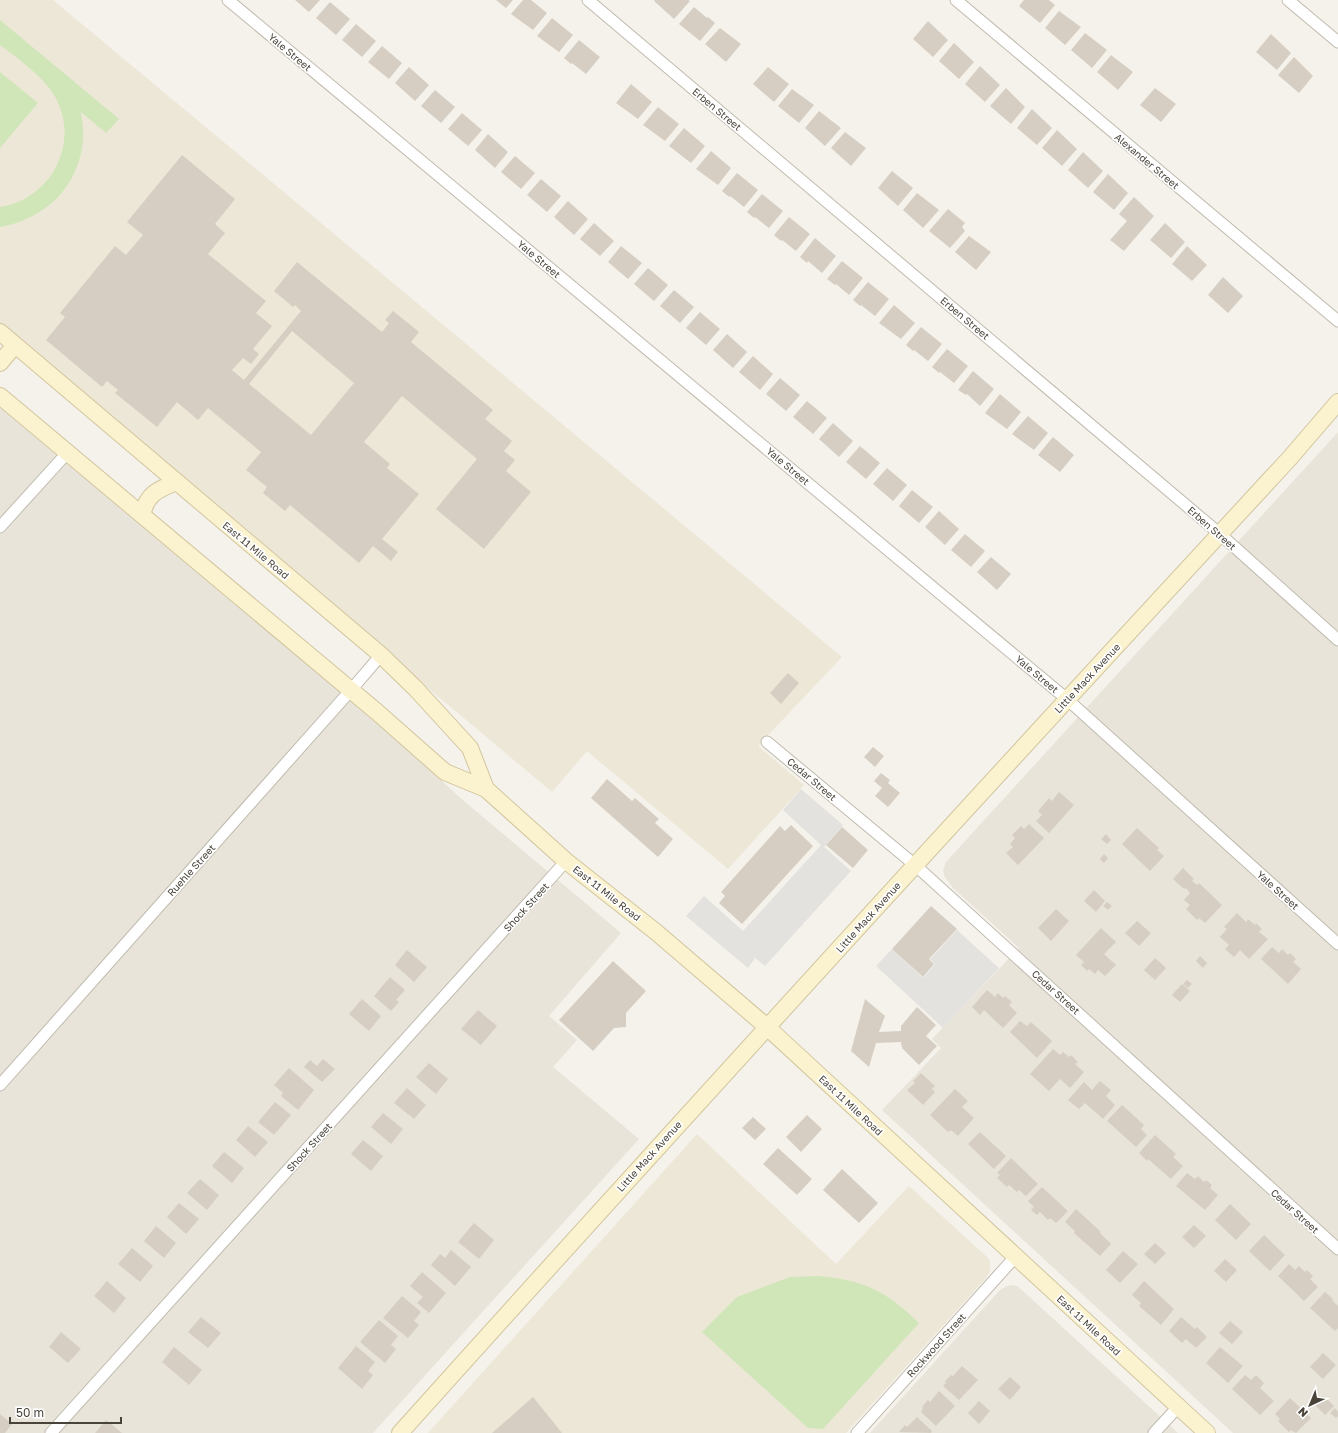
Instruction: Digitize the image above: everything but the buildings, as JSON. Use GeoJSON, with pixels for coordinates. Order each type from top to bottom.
{"type":"FeatureCollection","features":[{"type":"Feature","properties":{"kind":"main road","name":"East 11 Mile Road"},"geometry":{"type":"LineString","coordinates":[[0,332],[381,655],[416,689],[470,748],[486,789]]}},
{"type":"Feature","properties":{"kind":"main road"},"geometry":{"type":"LineString","coordinates":[[0,363],[15,345]]}},
{"type":"Feature","properties":{"kind":"main road","name":"East 11 Mile Road"},"geometry":{"type":"LineString","coordinates":[[0,396],[351,690],[445,772],[486,789],[566,861],[656,932],[767,1027],[1207,1433]]}},
{"type":"Feature","properties":{"kind":"main road","name":"Little Mack Avenue"},"geometry":{"type":"LineString","coordinates":[[400,1433],[669,1134],[1289,459],[1338,402]]}},
{"type":"Feature","properties":{"kind":"main road"},"geometry":{"type":"LineString","coordinates":[[142,515],[145,505],[150,497],[158,490],[176,482]]}},
{"type":"Feature","properties":{"kind":"street","name":"Yale Street"},"geometry":{"type":"LineString","coordinates":[[228,0],[1068,700],[1338,944]]}},
{"type":"Feature","properties":{"kind":"street","name":"Erben Street"},"geometry":{"type":"LineString","coordinates":[[588,0],[1220,534],[1338,640]]}},
{"type":"Feature","properties":{"kind":"street","name":"Alexander Street"},"geometry":{"type":"LineString","coordinates":[[956,0],[1338,321]]}},
{"type":"Feature","properties":{"kind":"street"},"geometry":{"type":"LineString","coordinates":[[1288,0],[1338,42]]}},
{"type":"Feature","properties":{"kind":"street"},"geometry":{"type":"LineString","coordinates":[[0,528],[68,452]]}},
{"type":"Feature","properties":{"kind":"street","name":"Ruehle Street"},"geometry":{"type":"LineString","coordinates":[[0,1085],[381,655]]}},
{"type":"Feature","properties":{"kind":"street","name":"Cedar Street"},"geometry":{"type":"LineString","coordinates":[[767,742],[915,865],[1338,1250]]}},
{"type":"Feature","properties":{"kind":"street","name":"Shock Street"},"geometry":{"type":"LineString","coordinates":[[51,1433],[566,861]]}},
{"type":"Feature","properties":{"kind":"street","name":"Rockwood Street"},"geometry":{"type":"LineString","coordinates":[[857,1433],[1015,1257]]}},
{"type":"Feature","properties":{"kind":"street"},"geometry":{"type":"LineString","coordinates":[[1154,1433],[1178,1407]]}},
{"type":"Feature","properties":{"kind":"shaded area"},"geometry":{"type":"Polygon","coordinates":[[[0,0],[53,0],[842,657],[758,746],[804,785],[728,869],[587,751],[552,792],[0,330],[0,0]]]}},
{"type":"Feature","properties":{"kind":"shaded area"},"geometry":{"type":"Polygon","coordinates":[[[0,408],[309,666],[404,747],[464,801],[621,933],[549,1016],[577,1040],[553,1067],[639,1139],[373,1433],[0,1433],[0,408]]]}},
{"type":"Feature","properties":{"kind":"shaded area"},"geometry":{"type":"Polygon","coordinates":[[[1338,432],[1338,1433],[1233,1433],[882,1110],[941,1048],[932,1039],[1019,948],[953,888],[945,877],[943,871],[946,862],[1338,432]]]}},
{"type":"Feature","properties":{"kind":"shaded area"},"geometry":{"type":"Polygon","coordinates":[[[801,789],[843,825],[824,847],[851,871],[765,966],[755,958],[748,968],[686,916],[704,896],[743,931],[821,845],[783,810],[801,789]]]}},
{"type":"Feature","properties":{"kind":"shaded area"},"geometry":{"type":"Polygon","coordinates":[[[957,930],[999,968],[943,1028],[876,966],[892,949],[923,978],[935,964],[930,959],[957,930]]]}},
{"type":"Feature","properties":{"kind":"shaded area"},"geometry":{"type":"Polygon","coordinates":[[[697,1134],[836,1264],[909,1186],[986,1256],[990,1261],[990,1271],[986,1278],[846,1433],[428,1433],[697,1134]]]}},
{"type":"Feature","properties":{"kind":"shaded area"},"geometry":{"type":"Polygon","coordinates":[[[1012,1285],[1017,1286],[1023,1291],[1178,1433],[870,1433],[1000,1290],[1012,1285]]]}},
{"type":"Feature","properties":{"kind":"green space"},"geometry":{"type":"Polygon","coordinates":[[[0,20],[119,119],[106,133],[81,112],[83,137],[80,157],[75,172],[67,186],[57,198],[31,217],[0,227],[0,207],[19,202],[35,192],[48,179],[58,164],[63,146],[64,128],[61,110],[47,85],[28,67],[0,45],[0,20]]]}},
{"type":"Feature","properties":{"kind":"green space"},"geometry":{"type":"Polygon","coordinates":[[[0,72],[38,103],[0,148],[0,72]]]}},
{"type":"Feature","properties":{"kind":"green space"},"geometry":{"type":"Polygon","coordinates":[[[817,1276],[848,1280],[873,1289],[895,1302],[919,1323],[823,1429],[808,1428],[702,1332],[737,1297],[790,1277],[817,1276]]]}}]}
